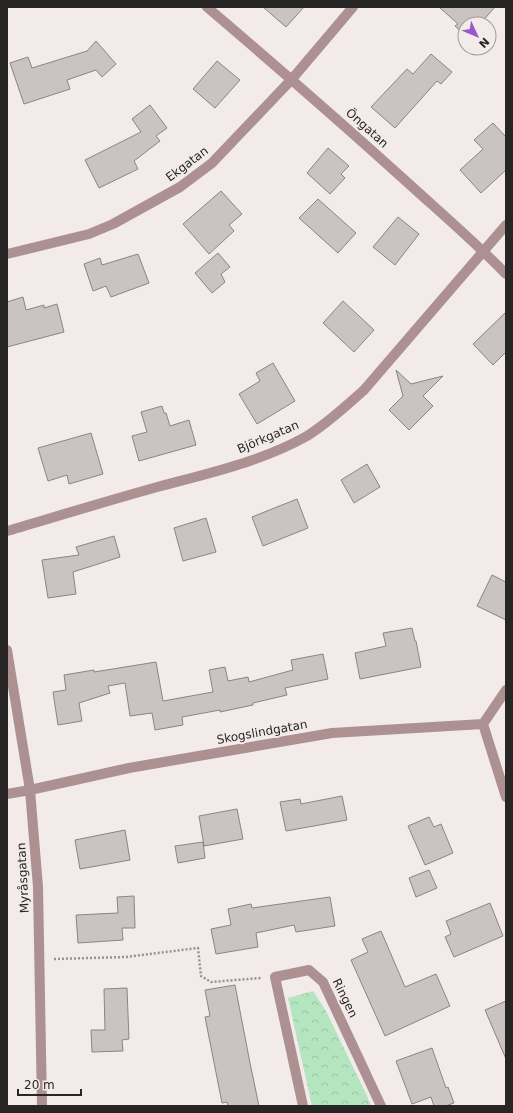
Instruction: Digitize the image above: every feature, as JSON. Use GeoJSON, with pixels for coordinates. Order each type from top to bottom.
{"type":"FeatureCollection","features":[{"type":"Feature","properties":{"kind":"street","name":"Öngatan"},"geometry":{"type":"LineString","coordinates":[[207,7],[292,79],[483,250],[506,274]]}},
{"type":"Feature","properties":{"kind":"street","name":"Ekgatan"},"geometry":{"type":"LineString","coordinates":[[7,254],[89,234],[113,224],[180,187],[212,163],[292,79],[353,7]]}},
{"type":"Feature","properties":{"kind":"street","name":"Björkgatan"},"geometry":{"type":"LineString","coordinates":[[7,531],[102,502],[226,468],[272,452],[307,435],[339,413],[364,390],[506,225]]}},
{"type":"Feature","properties":{"kind":"street","name":"Myråsgatan"},"geometry":{"type":"LineString","coordinates":[[7,650],[30,790],[38,887],[42,1106]]}},
{"type":"Feature","properties":{"kind":"street"},"geometry":{"type":"LineString","coordinates":[[506,690],[483,724],[506,797]]}},
{"type":"Feature","properties":{"kind":"street","name":"Skogslindgatan"},"geometry":{"type":"LineString","coordinates":[[7,794],[129,768],[332,732],[483,724]]}},
{"type":"Feature","properties":{"kind":"street","name":"Ringen"},"geometry":{"type":"LineString","coordinates":[[276,977],[309,970],[323,982],[381,1106]]}},
{"type":"Feature","properties":{"kind":"street"},"geometry":{"type":"LineString","coordinates":[[276,977],[303,1106]]}},
{"type":"Feature","properties":{"kind":"path"},"geometry":{"type":"LineString","coordinates":[[39,959],[126,957],[198,948],[201,976],[211,982],[276,977]]}},
{"type":"Feature","properties":{"kind":"green space"},"geometry":{"type":"Polygon","coordinates":[[[313,991],[326,1011],[371,1106],[312,1106],[288,998],[313,991]]]}},
{"type":"Feature","properties":{"kind":"building"},"geometry":{"type":"Polygon","coordinates":[[[263,7],[304,7],[286,27],[263,7]]]}},
{"type":"Feature","properties":{"kind":"building"},"geometry":{"type":"Polygon","coordinates":[[[439,7],[495,7],[487,16],[457,16],[457,23],[439,7]]]}},
{"type":"Feature","properties":{"kind":"building"},"geometry":{"type":"Polygon","coordinates":[[[96,41],[116,64],[102,77],[96,70],[67,80],[70,89],[24,104],[10,63],[28,57],[32,68],[87,51],[96,41]]]}},
{"type":"Feature","properties":{"kind":"building"},"geometry":{"type":"Polygon","coordinates":[[[431,54],[452,72],[441,84],[437,81],[395,128],[371,107],[407,69],[413,74],[431,54]]]}},
{"type":"Feature","properties":{"kind":"building"},"geometry":{"type":"Polygon","coordinates":[[[217,61],[240,80],[215,108],[193,89],[217,61]]]}},
{"type":"Feature","properties":{"kind":"building"},"geometry":{"type":"Polygon","coordinates":[[[150,105],[167,128],[156,136],[160,141],[134,161],[138,169],[99,188],[85,160],[141,132],[132,119],[150,105]]]}},
{"type":"Feature","properties":{"kind":"building"},"geometry":{"type":"Polygon","coordinates":[[[493,123],[506,137],[506,170],[481,193],[460,170],[483,149],[474,140],[493,123]]]}},
{"type":"Feature","properties":{"kind":"building"},"geometry":{"type":"Polygon","coordinates":[[[328,148],[349,166],[341,174],[345,178],[330,194],[307,173],[328,148]]]}},
{"type":"Feature","properties":{"kind":"building"},"geometry":{"type":"Polygon","coordinates":[[[221,191],[242,214],[229,225],[234,231],[209,254],[183,224],[221,191]]]}},
{"type":"Feature","properties":{"kind":"building"},"geometry":{"type":"Polygon","coordinates":[[[318,199],[356,233],[338,253],[299,218],[318,199]]]}},
{"type":"Feature","properties":{"kind":"building"},"geometry":{"type":"Polygon","coordinates":[[[398,217],[419,234],[395,265],[373,247],[398,217]]]}},
{"type":"Feature","properties":{"kind":"building"},"geometry":{"type":"Polygon","coordinates":[[[218,253],[230,267],[221,274],[225,282],[212,293],[195,273],[218,253]]]}},
{"type":"Feature","properties":{"kind":"building"},"geometry":{"type":"Polygon","coordinates":[[[138,254],[149,283],[111,297],[106,286],[93,291],[84,264],[100,258],[102,265],[138,254]]]}},
{"type":"Feature","properties":{"kind":"building"},"geometry":{"type":"Polygon","coordinates":[[[23,297],[26,310],[44,305],[44,308],[57,304],[64,332],[7,347],[7,302],[23,297]]]}},
{"type":"Feature","properties":{"kind":"building"},"geometry":{"type":"Polygon","coordinates":[[[343,301],[374,330],[354,352],[323,323],[343,301]]]}},
{"type":"Feature","properties":{"kind":"building"},"geometry":{"type":"Polygon","coordinates":[[[506,312],[506,352],[493,365],[473,344],[506,312]]]}},
{"type":"Feature","properties":{"kind":"building"},"geometry":{"type":"Polygon","coordinates":[[[273,363],[295,401],[257,424],[239,394],[260,381],[256,373],[273,363]]]}},
{"type":"Feature","properties":{"kind":"building"},"geometry":{"type":"Polygon","coordinates":[[[396,370],[411,384],[443,376],[423,396],[433,406],[409,430],[389,410],[403,396],[396,370]]]}},
{"type":"Feature","properties":{"kind":"building"},"geometry":{"type":"Polygon","coordinates":[[[162,406],[170,426],[189,420],[196,445],[139,461],[132,436],[147,432],[141,412],[162,406]]]}},
{"type":"Feature","properties":{"kind":"building"},"geometry":{"type":"Polygon","coordinates":[[[91,433],[103,474],[69,484],[67,475],[48,481],[38,448],[91,433]]]}},
{"type":"Feature","properties":{"kind":"building"},"geometry":{"type":"Polygon","coordinates":[[[367,464],[380,487],[354,503],[341,480],[367,464]]]}},
{"type":"Feature","properties":{"kind":"building"},"geometry":{"type":"Polygon","coordinates":[[[297,499],[308,528],[263,546],[252,517],[297,499]]]}},
{"type":"Feature","properties":{"kind":"building"},"geometry":{"type":"Polygon","coordinates":[[[206,518],[216,552],[183,561],[174,528],[206,518]]]}},
{"type":"Feature","properties":{"kind":"building"},"geometry":{"type":"Polygon","coordinates":[[[114,536],[120,557],[73,572],[76,594],[48,598],[42,560],[79,555],[76,547],[114,536]]]}},
{"type":"Feature","properties":{"kind":"building"},"geometry":{"type":"Polygon","coordinates":[[[492,575],[506,582],[506,620],[477,606],[492,575]]]}},
{"type":"Feature","properties":{"kind":"building"},"geometry":{"type":"Polygon","coordinates":[[[412,628],[421,667],[360,679],[355,653],[386,646],[383,633],[412,628]]]}},
{"type":"Feature","properties":{"kind":"building"},"geometry":{"type":"Polygon","coordinates":[[[323,654],[328,679],[285,688],[287,695],[253,703],[253,705],[220,712],[220,710],[182,717],[183,725],[155,730],[152,713],[130,716],[125,683],[108,686],[110,693],[79,703],[82,721],[58,725],[53,692],[66,690],[64,675],[94,670],[94,672],[156,662],[163,701],[213,692],[209,670],[225,667],[228,681],[248,677],[249,682],[293,670],[291,660],[323,654]]]}},
{"type":"Feature","properties":{"kind":"building"},"geometry":{"type":"Polygon","coordinates":[[[342,796],[347,820],[286,831],[280,802],[300,799],[301,804],[342,796]]]}},
{"type":"Feature","properties":{"kind":"building"},"geometry":{"type":"Polygon","coordinates":[[[237,809],[243,839],[204,846],[199,816],[237,809]]]}},
{"type":"Feature","properties":{"kind":"building"},"geometry":{"type":"Polygon","coordinates":[[[429,817],[434,827],[441,824],[453,853],[425,865],[408,826],[429,817]]]}},
{"type":"Feature","properties":{"kind":"building"},"geometry":{"type":"Polygon","coordinates":[[[125,830],[130,860],[80,869],[75,840],[125,830]]]}},
{"type":"Feature","properties":{"kind":"building"},"geometry":{"type":"Polygon","coordinates":[[[203,842],[205,858],[178,863],[175,846],[203,842]]]}},
{"type":"Feature","properties":{"kind":"building"},"geometry":{"type":"Polygon","coordinates":[[[429,870],[437,888],[416,897],[409,878],[429,870]]]}},
{"type":"Feature","properties":{"kind":"building"},"geometry":{"type":"Polygon","coordinates":[[[134,896],[135,928],[122,928],[123,940],[78,943],[76,915],[118,913],[117,897],[134,896]]]}},
{"type":"Feature","properties":{"kind":"building"},"geometry":{"type":"Polygon","coordinates":[[[330,897],[335,926],[296,932],[294,925],[256,933],[258,947],[216,954],[211,929],[231,925],[228,909],[251,904],[252,908],[330,897]]]}},
{"type":"Feature","properties":{"kind":"building"},"geometry":{"type":"Polygon","coordinates":[[[490,903],[503,936],[454,957],[445,937],[451,934],[446,921],[490,903]]]}},
{"type":"Feature","properties":{"kind":"building"},"geometry":{"type":"Polygon","coordinates":[[[381,931],[405,987],[436,974],[450,1006],[385,1036],[351,960],[368,952],[362,939],[381,931]]]}},
{"type":"Feature","properties":{"kind":"building"},"geometry":{"type":"Polygon","coordinates":[[[235,985],[259,1106],[228,1106],[227,1102],[222,1103],[205,1017],[210,1016],[205,990],[235,985]]]}},
{"type":"Feature","properties":{"kind":"building"},"geometry":{"type":"Polygon","coordinates":[[[127,988],[129,1039],[122,1040],[123,1051],[92,1052],[91,1030],[105,1030],[104,989],[127,988]]]}},
{"type":"Feature","properties":{"kind":"building"},"geometry":{"type":"Polygon","coordinates":[[[506,1001],[506,1059],[485,1010],[506,1001]]]}},
{"type":"Feature","properties":{"kind":"building"},"geometry":{"type":"Polygon","coordinates":[[[432,1048],[446,1088],[448,1087],[454,1103],[445,1106],[434,1106],[431,1097],[412,1104],[396,1061],[432,1048]]]}}]}
